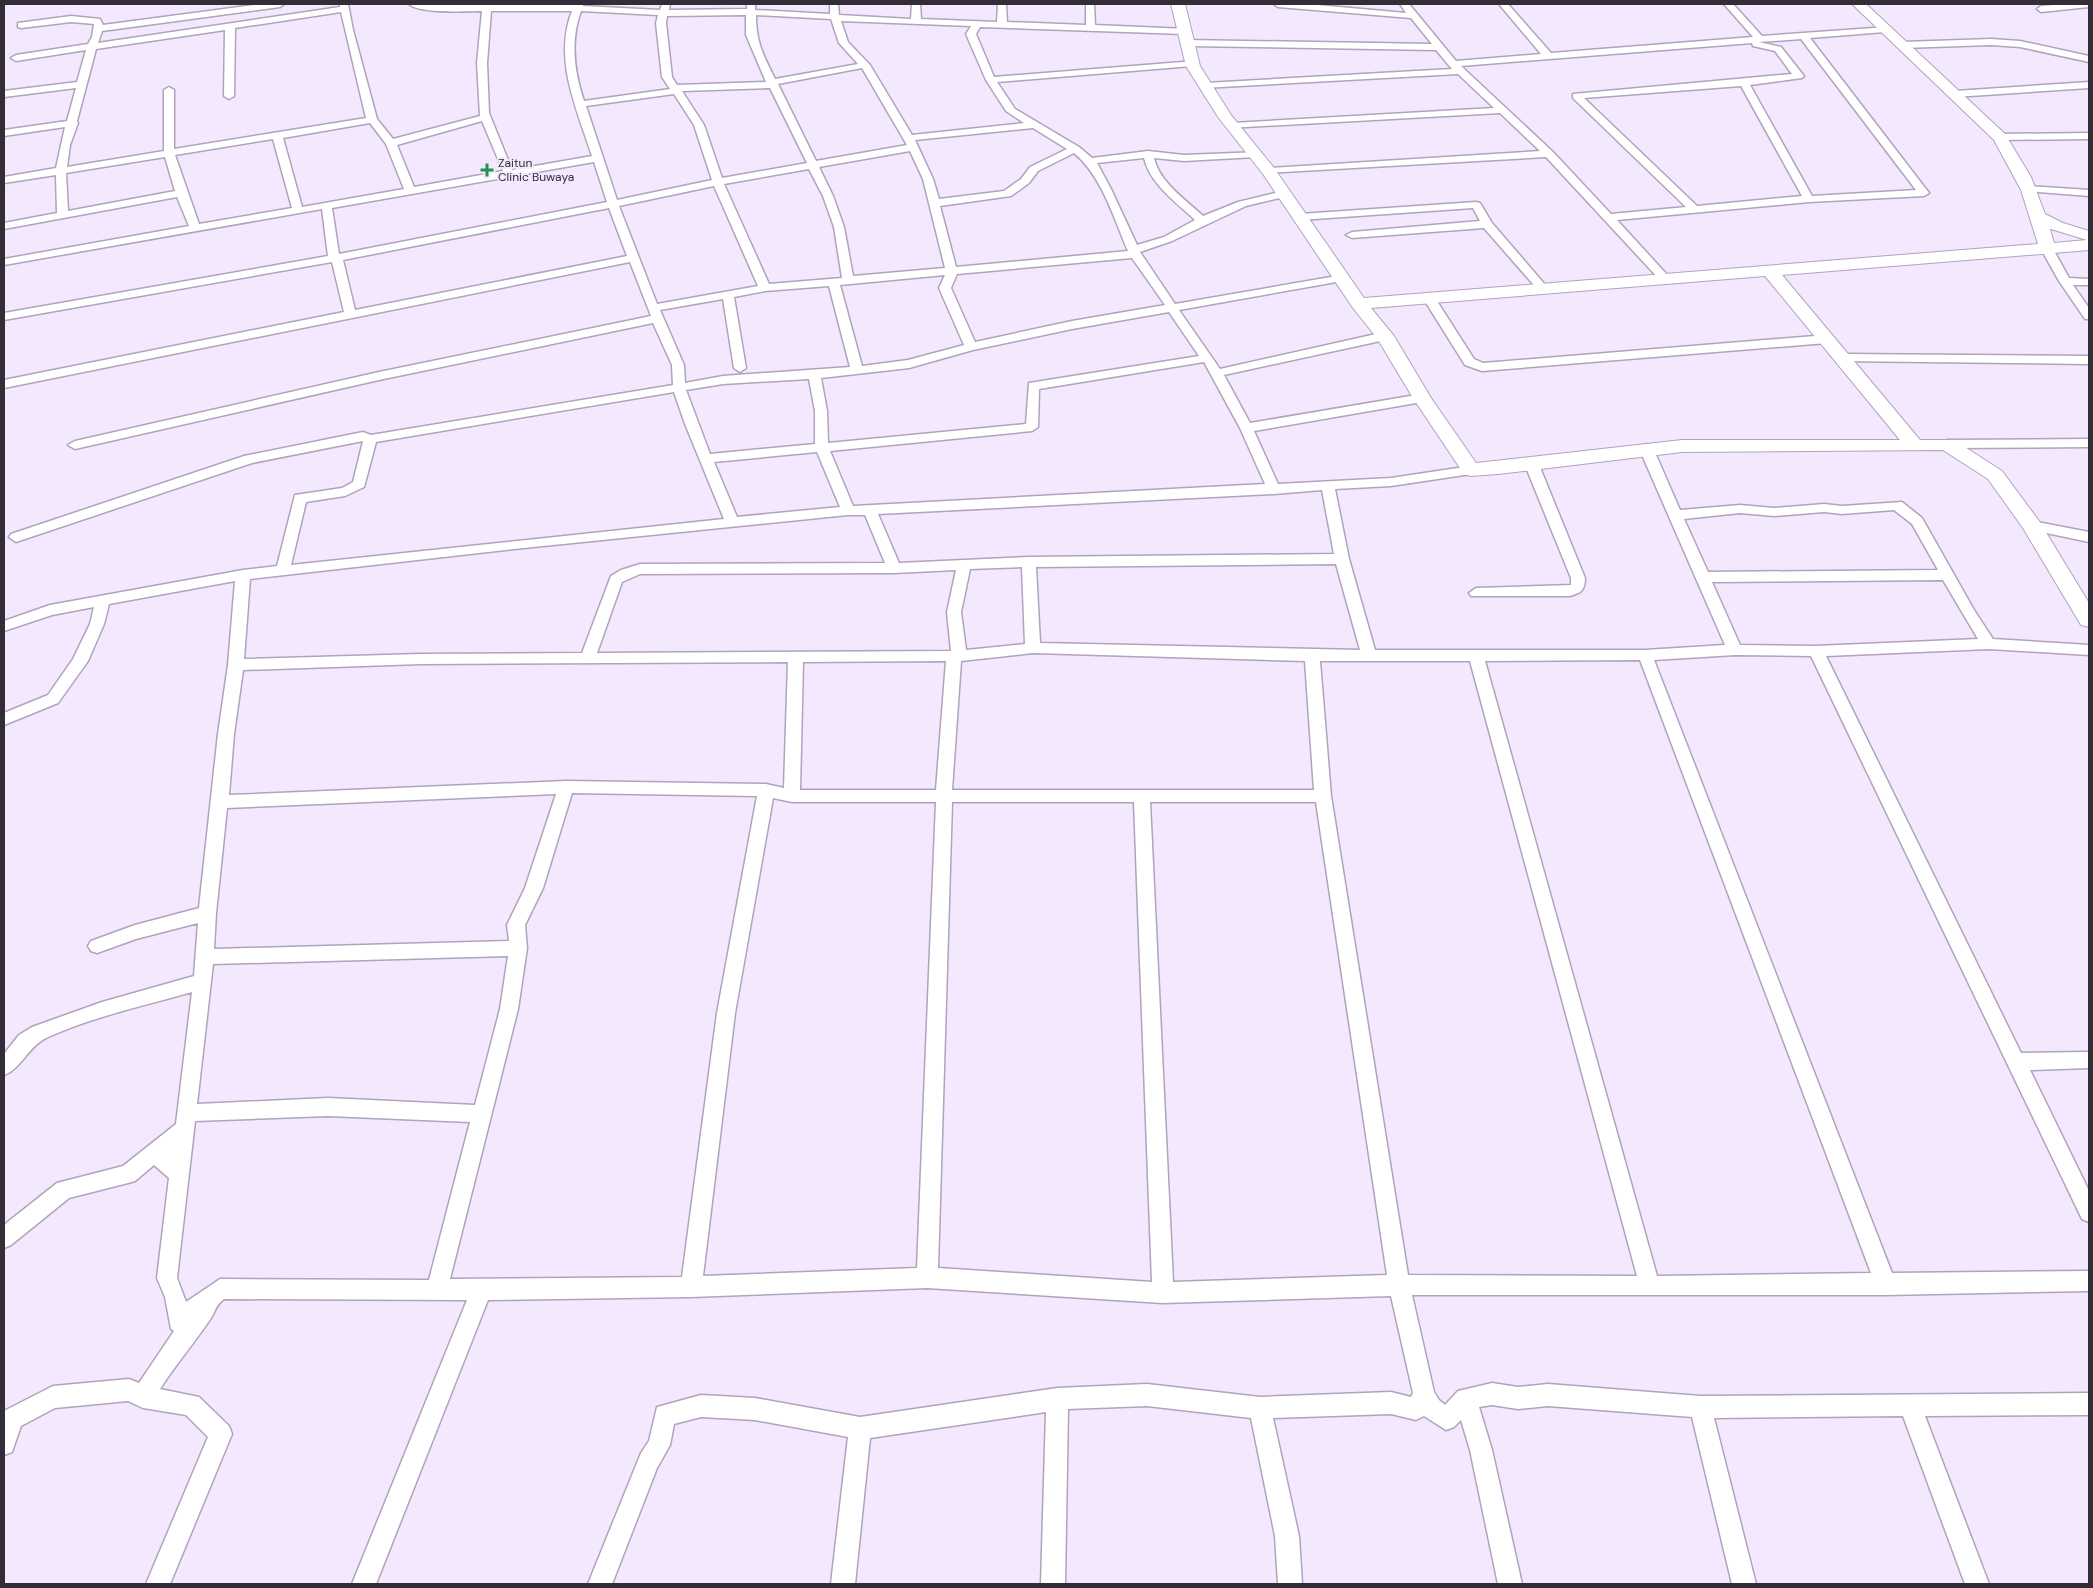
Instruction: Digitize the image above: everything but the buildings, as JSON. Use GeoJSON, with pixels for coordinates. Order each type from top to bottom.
{"type":"FeatureCollection","features":[{"type":"Feature","properties":{"kind":"street"},"geometry":{"type":"LineString","coordinates":[[97,29],[280,4]]}},
{"type":"Feature","properties":{"kind":"street"},"geometry":{"type":"LineString","coordinates":[[416,4],[441,8],[578,6],[752,8],[835,16],[845,19],[1091,28],[1185,37],[1439,47]]}},
{"type":"Feature","properties":{"kind":"street"},"geometry":{"type":"LineString","coordinates":[[834,4],[835,16],[844,43],[865,65],[911,143],[936,203],[952,272],[945,288],[971,347]]}},
{"type":"Feature","properties":{"kind":"street"},"geometry":{"type":"LineString","coordinates":[[916,4],[916,22]]}},
{"type":"Feature","properties":{"kind":"street"},"geometry":{"type":"LineString","coordinates":[[1002,4],[1002,25]]}},
{"type":"Feature","properties":{"kind":"street"},"geometry":{"type":"LineString","coordinates":[[1090,4],[1091,28]]}},
{"type":"Feature","properties":{"kind":"street"},"geometry":{"type":"LineString","coordinates":[[1178,4],[1192,64],[1232,126],[1270,171],[1359,304],[1385,336],[1422,398],[1471,470]]}},
{"type":"Feature","properties":{"kind":"street"},"geometry":{"type":"LineString","coordinates":[[1278,4],[1414,16]]}},
{"type":"Feature","properties":{"kind":"street"},"geometry":{"type":"LineString","coordinates":[[1404,4],[1457,67],[1549,154],[1665,279]]}},
{"type":"Feature","properties":{"kind":"street"},"geometry":{"type":"LineString","coordinates":[[1503,4],[1547,55]]}},
{"type":"Feature","properties":{"kind":"street"},"geometry":{"type":"LineString","coordinates":[[1728,4],[1760,39]]}},
{"type":"Feature","properties":{"kind":"street"},"geometry":{"type":"LineString","coordinates":[[1859,4],[2000,136],[2016,160],[2029,189],[2040,217],[2047,249],[2065,281],[2089,316]]}},
{"type":"Feature","properties":{"kind":"street"},"geometry":{"type":"LineString","coordinates":[[2041,9],[2089,4]]}},
{"type":"Feature","properties":{"kind":"street"},"geometry":{"type":"LineString","coordinates":[[16,58],[175,36],[345,6],[348,30],[372,120],[390,143],[411,192]]}},
{"type":"Feature","properties":{"kind":"street"},"geometry":{"type":"LineString","coordinates":[[578,6],[568,45],[568,58],[597,158],[613,205],[678,365],[679,387],[691,424],[732,522]]}},
{"type":"Feature","properties":{"kind":"street"},"geometry":{"type":"LineString","coordinates":[[487,8],[482,64],[486,117],[509,174]]}},
{"type":"Feature","properties":{"kind":"street"},"geometry":{"type":"LineString","coordinates":[[664,8],[661,23],[667,77],[699,125],[718,182],[765,288]]}},
{"type":"Feature","properties":{"kind":"street"},"geometry":{"type":"LineString","coordinates":[[752,8],[752,40],[828,196],[839,227],[848,282]]}},
{"type":"Feature","properties":{"kind":"street"},"geometry":{"type":"LineString","coordinates":[[175,18],[175,36]]}},
{"type":"Feature","properties":{"kind":"street"},"geometry":{"type":"LineString","coordinates":[[21,25],[84,19],[99,23],[73,123],[65,145],[62,171],[63,216]]}},
{"type":"Feature","properties":{"kind":"street"},"geometry":{"type":"LineString","coordinates":[[977,24],[971,34],[991,80],[1011,111],[1075,149],[1090,161],[1106,189],[1134,252],[1217,372],[1246,428],[1274,490]]}},
{"type":"Feature","properties":{"kind":"street"},"geometry":{"type":"LineString","coordinates":[[229,96],[230,27]]}},
{"type":"Feature","properties":{"kind":"street"},"geometry":{"type":"LineString","coordinates":[[1206,86],[1457,67],[1547,55],[1804,36],[1885,28]]}},
{"type":"Feature","properties":{"kind":"street"},"geometry":{"type":"LineString","coordinates":[[1607,218],[1809,199],[1924,193],[1804,36]]}},
{"type":"Feature","properties":{"kind":"street"},"geometry":{"type":"LineString","coordinates":[[1696,211],[1576,96],[1744,83],[1799,76],[1778,49],[1737,40]]}},
{"type":"Feature","properties":{"kind":"street"},"geometry":{"type":"LineString","coordinates":[[1902,45],[1991,42],[2020,44],[2089,59]]}},
{"type":"Feature","properties":{"kind":"street"},"geometry":{"type":"LineString","coordinates":[[991,80],[1061,72],[1093,72],[1192,64]]}},
{"type":"Feature","properties":{"kind":"street"},"geometry":{"type":"LineString","coordinates":[[581,104],[676,89],[772,83],[865,65]]}},
{"type":"Feature","properties":{"kind":"street"},"geometry":{"type":"LineString","coordinates":[[1744,83],[1809,199]]}},
{"type":"Feature","properties":{"kind":"street"},"geometry":{"type":"LineString","coordinates":[[4,94],[83,84]]}},
{"type":"Feature","properties":{"kind":"street"},"geometry":{"type":"LineString","coordinates":[[1956,94],[2089,85]]}},
{"type":"Feature","properties":{"kind":"street"},"geometry":{"type":"LineString","coordinates":[[169,90],[169,154],[181,193],[195,228]]}},
{"type":"Feature","properties":{"kind":"street"},"geometry":{"type":"LineString","coordinates":[[1232,126],[1504,110]]}},
{"type":"Feature","properties":{"kind":"street"},"geometry":{"type":"LineString","coordinates":[[390,143],[486,117]]}},
{"type":"Feature","properties":{"kind":"street"},"geometry":{"type":"LineString","coordinates":[[4,180],[372,120]]}},
{"type":"Feature","properties":{"kind":"street"},"geometry":{"type":"LineString","coordinates":[[4,133],[73,123]]}},
{"type":"Feature","properties":{"kind":"street"},"geometry":{"type":"LineString","coordinates":[[4,317],[335,258],[613,205],[911,143],[1036,125]]}},
{"type":"Feature","properties":{"kind":"street"},"geometry":{"type":"LineString","coordinates":[[277,136],[298,212]]}},
{"type":"Feature","properties":{"kind":"street"},"geometry":{"type":"LineString","coordinates":[[2000,136],[2089,136]]}},
{"type":"Feature","properties":{"kind":"street"},"geometry":{"type":"LineString","coordinates":[[936,203],[1006,194],[1025,181],[1034,169],[1075,149]]}},
{"type":"Feature","properties":{"kind":"street"},"geometry":{"type":"LineString","coordinates":[[1090,161],[1148,154],[1184,158],[1256,154]]}},
{"type":"Feature","properties":{"kind":"street"},"geometry":{"type":"LineString","coordinates":[[1148,154],[1152,171],[1160,181],[1202,220]]}},
{"type":"Feature","properties":{"kind":"street"},"geometry":{"type":"LineString","coordinates":[[1270,171],[1549,154]]}},
{"type":"Feature","properties":{"kind":"street"},"geometry":{"type":"LineString","coordinates":[[4,262],[195,228],[328,207],[597,158]]}},
{"type":"Feature","properties":{"kind":"street"},"geometry":{"type":"LineString","coordinates":[[2029,189],[2089,193]]}},
{"type":"Feature","properties":{"kind":"street"},"geometry":{"type":"LineString","coordinates":[[4,226],[181,193]]}},
{"type":"Feature","properties":{"kind":"street"},"geometry":{"type":"LineString","coordinates":[[75,445],[765,288],[952,272],[1134,252],[1168,239],[1202,220],[1242,204],[1284,194]]}},
{"type":"Feature","properties":{"kind":"street"},"geometry":{"type":"LineString","coordinates":[[1300,217],[1476,205],[1488,224],[1543,289]]}},
{"type":"Feature","properties":{"kind":"street"},"geometry":{"type":"LineString","coordinates":[[328,207],[335,258],[350,315]]}},
{"type":"Feature","properties":{"kind":"street"},"geometry":{"type":"LineString","coordinates":[[2040,217],[2057,226],[2089,236]]}},
{"type":"Feature","properties":{"kind":"street"},"geometry":{"type":"LineString","coordinates":[[1352,235],[1488,224]]}},
{"type":"Feature","properties":{"kind":"street"},"geometry":{"type":"LineString","coordinates":[[1359,304],[2089,245]]}},
{"type":"Feature","properties":{"kind":"street"},"geometry":{"type":"LineString","coordinates":[[4,384],[634,258]]}},
{"type":"Feature","properties":{"kind":"street"},"geometry":{"type":"LineString","coordinates":[[1770,271],[1915,446]]}},
{"type":"Feature","properties":{"kind":"street"},"geometry":{"type":"LineString","coordinates":[[16,537],[250,459],[363,436],[370,439],[723,380],[814,375],[909,364],[971,347],[1170,306],[1342,278]]}},
{"type":"Feature","properties":{"kind":"street"},"geometry":{"type":"LineString","coordinates":[[2065,281],[2089,282]]}},
{"type":"Feature","properties":{"kind":"street"},"geometry":{"type":"LineString","coordinates":[[834,283],[857,370]]}},
{"type":"Feature","properties":{"kind":"street"},"geometry":{"type":"LineString","coordinates":[[728,295],[740,368]]}},
{"type":"Feature","properties":{"kind":"street"},"geometry":{"type":"LineString","coordinates":[[1429,298],[1469,362],[1482,366],[1827,339]]}},
{"type":"Feature","properties":{"kind":"street"},"geometry":{"type":"LineString","coordinates":[[1217,372],[1385,336]]}},
{"type":"Feature","properties":{"kind":"street"},"geometry":{"type":"LineString","coordinates":[[706,459],[1032,427],[1033,386],[1208,358]]}},
{"type":"Feature","properties":{"kind":"street"},"geometry":{"type":"LineString","coordinates":[[1842,358],[2089,360]]}},
{"type":"Feature","properties":{"kind":"street"},"geometry":{"type":"LineString","coordinates":[[740,368],[761,377]]}},
{"type":"Feature","properties":{"kind":"street"},"geometry":{"type":"LineString","coordinates":[[723,380],[740,368]]}},
{"type":"Feature","properties":{"kind":"street"},"geometry":{"type":"LineString","coordinates":[[814,375],[821,411],[822,448],[848,511]]}},
{"type":"Feature","properties":{"kind":"street"},"geometry":{"type":"LineString","coordinates":[[1246,428],[1422,398]]}},
{"type":"Feature","properties":{"kind":"street"},"geometry":{"type":"LineString","coordinates":[[283,570],[300,498],[345,492],[359,484],[370,439]]}},
{"type":"Feature","properties":{"kind":"street"},"geometry":{"type":"LineString","coordinates":[[4,626],[50,610],[283,570],[848,511],[1274,490],[1391,482],[1471,470],[1532,465],[1646,448],[1682,446],[1915,446],[2089,443]]}},
{"type":"Feature","properties":{"kind":"street"},"geometry":{"type":"LineString","coordinates":[[1948,444],[1995,475],[2032,526],[2042,546],[2089,620]]}},
{"type":"Feature","properties":{"kind":"street"},"geometry":{"type":"LineString","coordinates":[[1646,448],[1735,650]]}},
{"type":"Feature","properties":{"kind":"street"},"geometry":{"type":"LineString","coordinates":[[1476,593],[1570,591],[1578,587],[1578,578],[1532,465]]}},
{"type":"Feature","properties":{"kind":"street"},"geometry":{"type":"LineString","coordinates":[[1328,486],[1342,559],[1369,655]]}},
{"type":"Feature","properties":{"kind":"street"},"geometry":{"type":"LineString","coordinates":[[1676,514],[1740,509],[1774,512],[1824,508],[1842,510],[1897,505],[1917,521],[1968,612],[1989,644]]}},
{"type":"Feature","properties":{"kind":"street"},"geometry":{"type":"LineString","coordinates":[[870,510],[894,568]]}},
{"type":"Feature","properties":{"kind":"street"},"geometry":{"type":"LineString","coordinates":[[2032,526],[2087,537]]}},
{"type":"Feature","properties":{"kind":"street"},"geometry":{"type":"LineString","coordinates":[[2042,546],[2087,537]]}},
{"type":"Feature","properties":{"kind":"street"},"geometry":{"type":"LineString","coordinates":[[587,659],[616,579],[626,573],[640,569],[894,568],[1029,562],[1342,559]]}},
{"type":"Feature","properties":{"kind":"street"},"geometry":{"type":"LineString","coordinates":[[1029,562],[1033,648]]}},
{"type":"Feature","properties":{"kind":"street"},"geometry":{"type":"LineString","coordinates":[[927,1278],[944,795],[956,656],[954,612],[964,566]]}},
{"type":"Feature","properties":{"kind":"street"},"geometry":{"type":"LineString","coordinates":[[1703,577],[1948,575]]}},
{"type":"Feature","properties":{"kind":"street"},"geometry":{"type":"LineString","coordinates":[[243,576],[236,665],[226,734],[220,802],[206,912],[205,956],[167,1278],[175,1296],[178,1322],[220,1289],[437,1290],[691,1287],[927,1278],[1163,1293],[1399,1285],[1650,1286],[2089,1281]]}},
{"type":"Feature","properties":{"kind":"street"},"geometry":{"type":"LineString","coordinates":[[4,719],[53,699],[80,661],[97,624],[103,600]]}},
{"type":"Feature","properties":{"kind":"street"},"geometry":{"type":"LineString","coordinates":[[236,665],[422,659],[956,656],[1033,648],[1312,656],[1646,655],[1735,650],[1816,651],[1989,644],[2089,650]]}},
{"type":"Feature","properties":{"kind":"street"},"geometry":{"type":"LineString","coordinates":[[1816,651],[2018,1062],[2089,1212]]}},
{"type":"Feature","properties":{"kind":"street"},"geometry":{"type":"LineString","coordinates":[[1646,655],[1886,1284]]}},
{"type":"Feature","properties":{"kind":"street"},"geometry":{"type":"LineString","coordinates":[[1312,656],[1323,796],[1399,1285],[1424,1395],[1431,1408],[1446,1419],[1466,1400],[1492,1394],[1518,1398],[1548,1395],[1700,1407],[2089,1404]]}},
{"type":"Feature","properties":{"kind":"street"},"geometry":{"type":"LineString","coordinates":[[1476,656],[1650,1286]]}},
{"type":"Feature","properties":{"kind":"street"},"geometry":{"type":"LineString","coordinates":[[792,796],[796,658]]}},
{"type":"Feature","properties":{"kind":"street"},"geometry":{"type":"LineString","coordinates":[[220,802],[566,787],[766,790],[792,796],[1323,796]]}},
{"type":"Feature","properties":{"kind":"street"},"geometry":{"type":"LineString","coordinates":[[437,1290],[509,1009],[518,948],[516,925],[534,888],[566,787]]}},
{"type":"Feature","properties":{"kind":"street"},"geometry":{"type":"LineString","coordinates":[[691,1287],[726,1013],[766,790]]}},
{"type":"Feature","properties":{"kind":"street"},"geometry":{"type":"LineString","coordinates":[[1142,795],[1163,1293]]}},
{"type":"Feature","properties":{"kind":"street"},"geometry":{"type":"LineString","coordinates":[[97,946],[135,932],[206,912]]}},
{"type":"Feature","properties":{"kind":"street"},"geometry":{"type":"LineString","coordinates":[[205,956],[518,948]]}},
{"type":"Feature","properties":{"kind":"street"},"geometry":{"type":"LineString","coordinates":[[4,1068],[26,1041],[39,1033],[102,1010],[202,981]]}},
{"type":"Feature","properties":{"kind":"street"},"geometry":{"type":"LineString","coordinates":[[2018,1062],[2089,1060]]}},
{"type":"Feature","properties":{"kind":"street"},"geometry":{"type":"LineString","coordinates":[[4,1238],[64,1190],[128,1174],[154,1153],[186,1120],[328,1107],[483,1114]]}},
{"type":"Feature","properties":{"kind":"street"},"geometry":{"type":"LineString","coordinates":[[154,1153],[179,1174]]}},
{"type":"Feature","properties":{"kind":"street"},"geometry":{"type":"LineString","coordinates":[[364,1584],[482,1288]]}},
{"type":"Feature","properties":{"kind":"street"},"geometry":{"type":"LineString","coordinates":[[142,1397],[168,1356],[220,1289]]}},
{"type":"Feature","properties":{"kind":"street"},"geometry":{"type":"LineString","coordinates":[[4,1444],[12,1419],[54,1396],[129,1390],[142,1397],[191,1405],[221,1434],[159,1583]]}},
{"type":"Feature","properties":{"kind":"street"},"geometry":{"type":"LineString","coordinates":[[600,1584],[649,1461],[659,1445],[665,1415],[701,1406],[755,1409],[860,1428],[1057,1399],[1147,1395],[1260,1408],[1391,1402],[1416,1409],[1424,1395]]}},
{"type":"Feature","properties":{"kind":"street"},"geometry":{"type":"LineString","coordinates":[[1053,1584],[1057,1399]]}},
{"type":"Feature","properties":{"kind":"street"},"geometry":{"type":"LineString","coordinates":[[1466,1400],[1481,1450],[1510,1584]]}},
{"type":"Feature","properties":{"kind":"street"},"geometry":{"type":"LineString","coordinates":[[1910,1406],[1977,1584]]}},
{"type":"Feature","properties":{"kind":"street"},"geometry":{"type":"LineString","coordinates":[[1700,1407],[1744,1584]]}},
{"type":"Feature","properties":{"kind":"street"},"geometry":{"type":"LineString","coordinates":[[1260,1408],[1287,1536],[1290,1584]]}},
{"type":"Feature","properties":{"kind":"street"},"geometry":{"type":"LineString","coordinates":[[843,1584],[860,1428]]}},
{"type":"Feature","properties":{"kind":"place","name":"Zaitun Clinic Buwaya"},"geometry":{"type":"Point","coordinates":[487,170]}}]}
